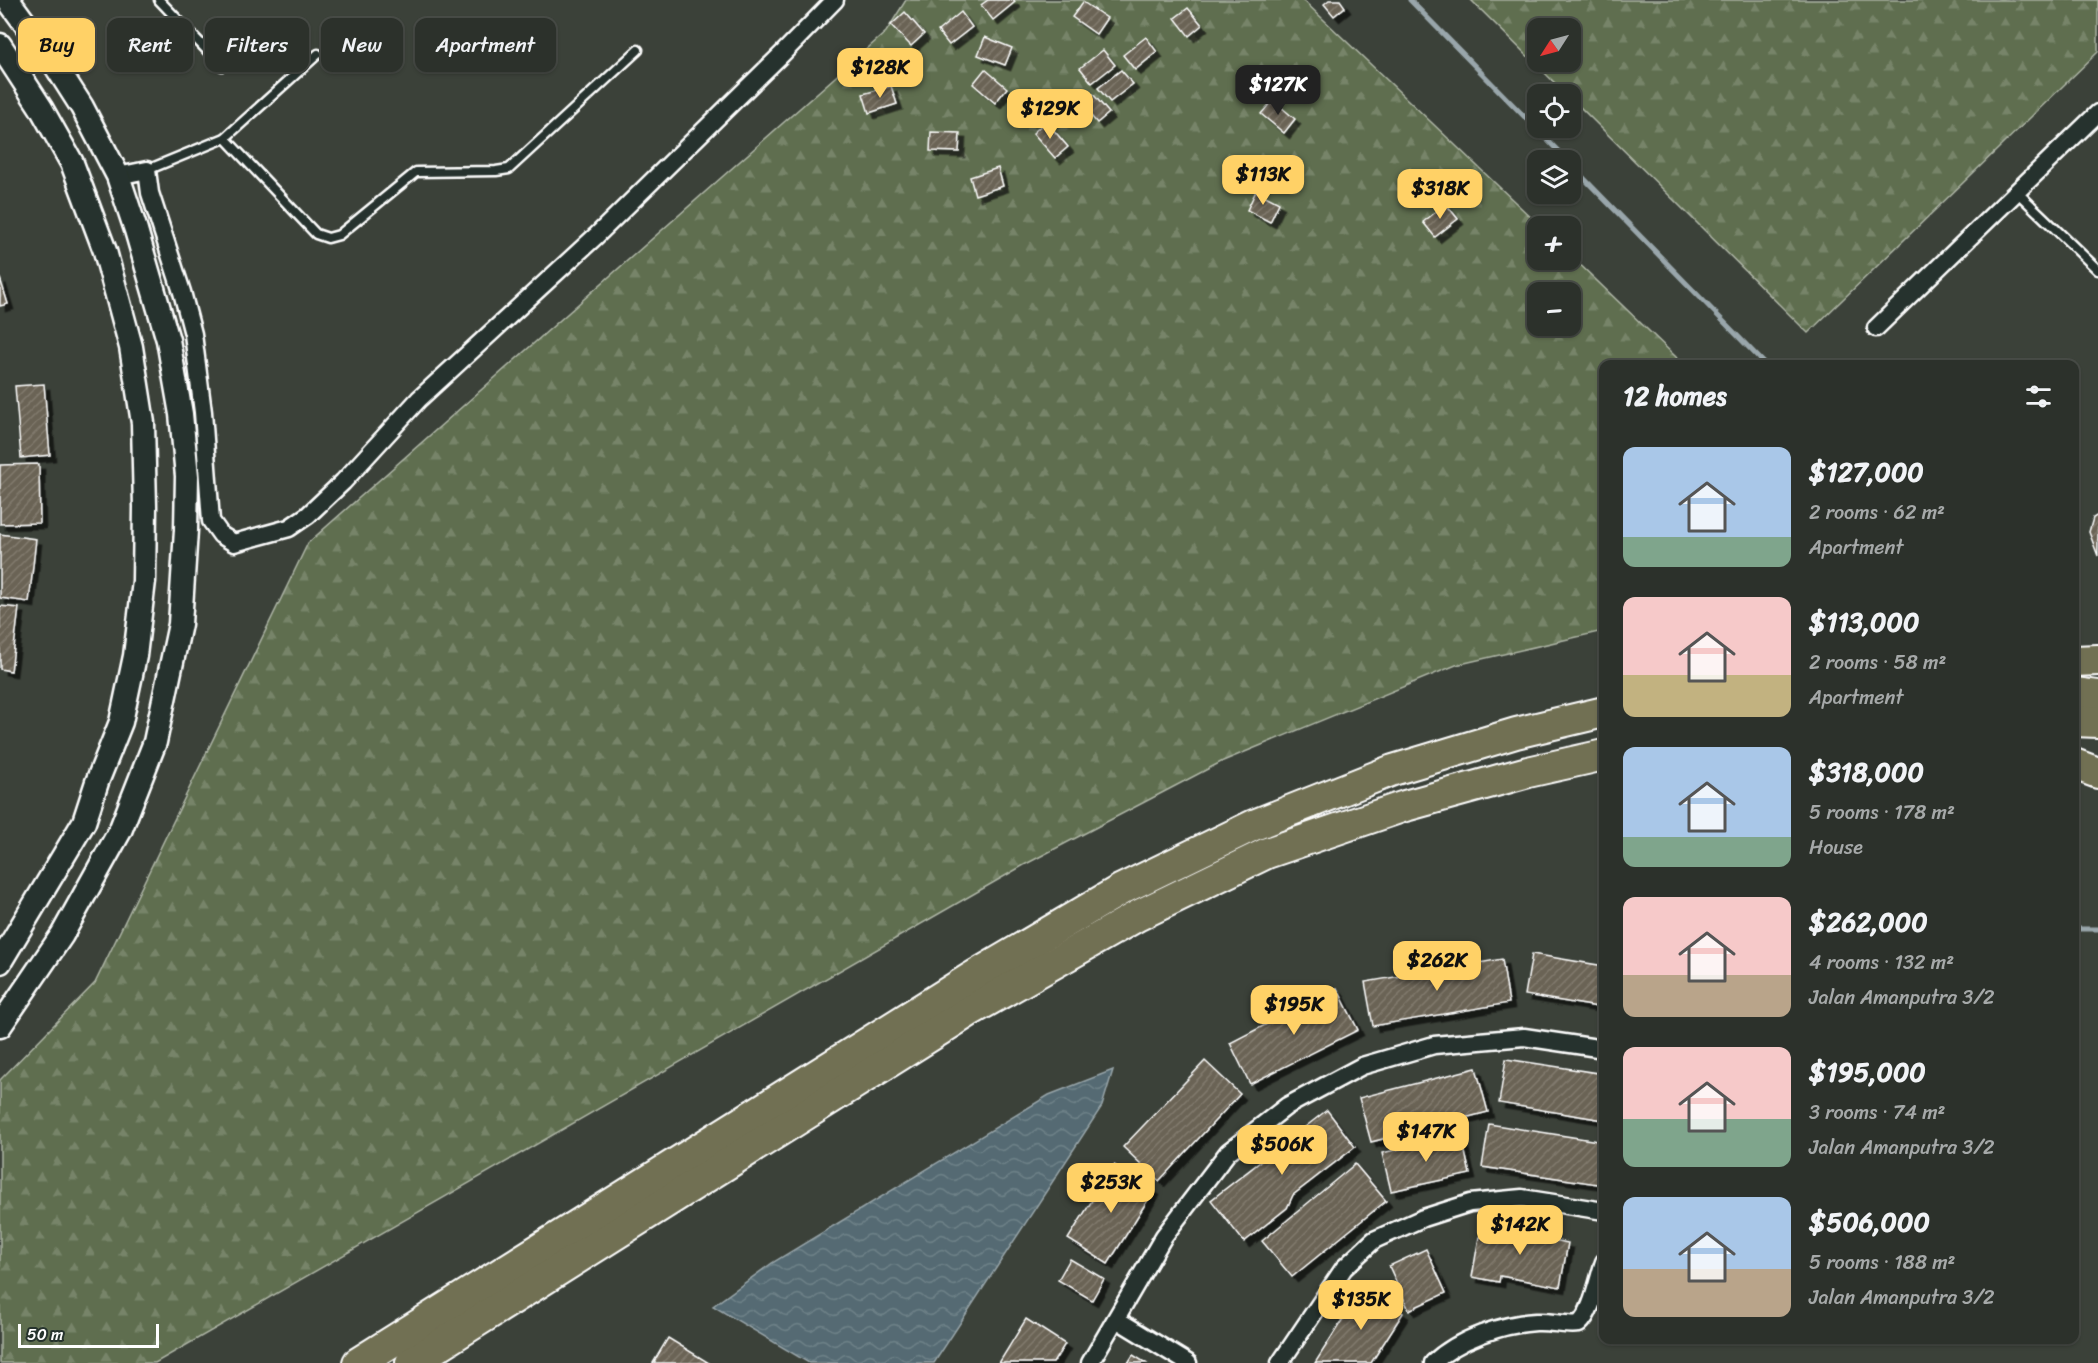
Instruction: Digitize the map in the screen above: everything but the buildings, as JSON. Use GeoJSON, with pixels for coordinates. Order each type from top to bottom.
{"type":"FeatureCollection","features":[{"type":"Feature","properties":{"kind":"highway"},"geometry":{"type":"LineString","coordinates":[[2079,661],[2098,660]]}},
{"type":"Feature","properties":{"kind":"highway"},"geometry":{"type":"LineString","coordinates":[[2079,694],[2098,696]]}},
{"type":"Feature","properties":{"kind":"highway"},"geometry":{"type":"LineString","coordinates":[[358,1363],[971,978],[1122,889],[1254,825],[1393,770],[1516,733],[1599,713]]}},
{"type":"Feature","properties":{"kind":"highway"},"geometry":{"type":"LineString","coordinates":[[2079,721],[2098,722]]}},
{"type":"Feature","properties":{"kind":"highway"},"geometry":{"type":"LineString","coordinates":[[411,1363],[968,1012],[1137,916],[1267,853],[1405,806],[1528,772],[1599,756]]}},
{"type":"Feature","properties":{"kind":"highway"},"geometry":{"type":"LineString","coordinates":[[2079,766],[2098,773]]}},
{"type":"Feature","properties":{"kind":"main road"},"geometry":{"type":"LineString","coordinates":[[0,1026],[62,935],[120,831],[155,742],[180,624],[188,476],[181,414],[168,340],[118,176],[82,107],[52,60],[8,0]]}},
{"type":"Feature","properties":{"kind":"main road"},"geometry":{"type":"LineString","coordinates":[[0,45],[41,108],[72,163],[105,251],[131,347],[143,423],[145,507],[144,581],[135,656],[122,722],[97,782],[84,822],[0,962]]}},
{"type":"Feature","properties":{"kind":"street"},"geometry":{"type":"LineString","coordinates":[[118,176],[147,170],[150,193],[193,334],[203,412],[211,521],[221,535],[234,543],[289,528],[308,515],[343,482],[419,399],[596,236],[835,0]]}},
{"type":"Feature","properties":{"kind":"street"},"geometry":{"type":"LineString","coordinates":[[1876,328],[2098,113]]}},
{"type":"Feature","properties":{"kind":"street"},"geometry":{"type":"LineString","coordinates":[[1090,1363],[1164,1236],[1228,1152],[1287,1106],[1362,1066],[1434,1045],[1524,1037],[1599,1048]]}},
{"type":"Feature","properties":{"kind":"street"},"geometry":{"type":"LineString","coordinates":[[1280,1363],[1344,1268],[1374,1240],[1423,1218],[1470,1203],[1522,1198],[1599,1210]]}},
{"type":"Feature","properties":{"kind":"street"},"geometry":{"type":"LineString","coordinates":[[1432,1363],[1441,1354],[1490,1330],[1537,1322],[1579,1324],[1592,1300],[1599,1278]]}},
{"type":"Feature","properties":{"kind":"street"},"geometry":{"type":"LineString","coordinates":[[1116,1319],[1188,1363]]}},
{"type":"Feature","properties":{"kind":"lane"},"geometry":{"type":"LineString","coordinates":[[159,0],[205,48]]}},
{"type":"Feature","properties":{"kind":"lane"},"geometry":{"type":"LineString","coordinates":[[225,138],[316,234],[328,238],[339,235],[416,172],[509,169],[638,50]]}},
{"type":"Feature","properties":{"kind":"lane"},"geometry":{"type":"LineString","coordinates":[[147,170],[225,138],[318,54]]}},
{"type":"Feature","properties":{"kind":"lane"},"geometry":{"type":"LineString","coordinates":[[2017,192],[2098,270]]}},
{"type":"Feature","properties":{"kind":"green space"},"geometry":{"type":"Polygon","coordinates":[[[906,0],[1303,0],[1530,216],[1527,216],[1527,270],[1581,270],[1581,266],[1678,360],[1599,360],[1599,632],[1456,665],[1223,761],[1024,865],[155,1363],[0,1363],[0,1080],[95,983],[308,543],[886,32],[906,0]]]}},
{"type":"Feature","properties":{"kind":"green space"},"geometry":{"type":"Polygon","coordinates":[[[1471,0],[2098,0],[2098,52],[1808,333],[1581,108],[1581,84],[1556,84],[1544,72],[1581,72],[1581,18],[1527,18],[1527,55],[1471,0]]]}},
{"type":"Feature","properties":{"kind":"water"},"geometry":{"type":"Polygon","coordinates":[[[1113,1070],[1102,1106],[934,1363],[809,1363],[713,1306],[772,1263],[1049,1095],[1113,1070]]]}},
{"type":"Feature","properties":{"kind":"waterway"},"geometry":{"type":"LineString","coordinates":[[1410,0],[1557,150]]}},
{"type":"Feature","properties":{"kind":"waterway"},"geometry":{"type":"LineString","coordinates":[[1581,175],[1761,360]]}},
{"type":"Feature","properties":{"kind":"waterway"},"geometry":{"type":"LineString","coordinates":[[2079,929],[2098,929]]}}]}
